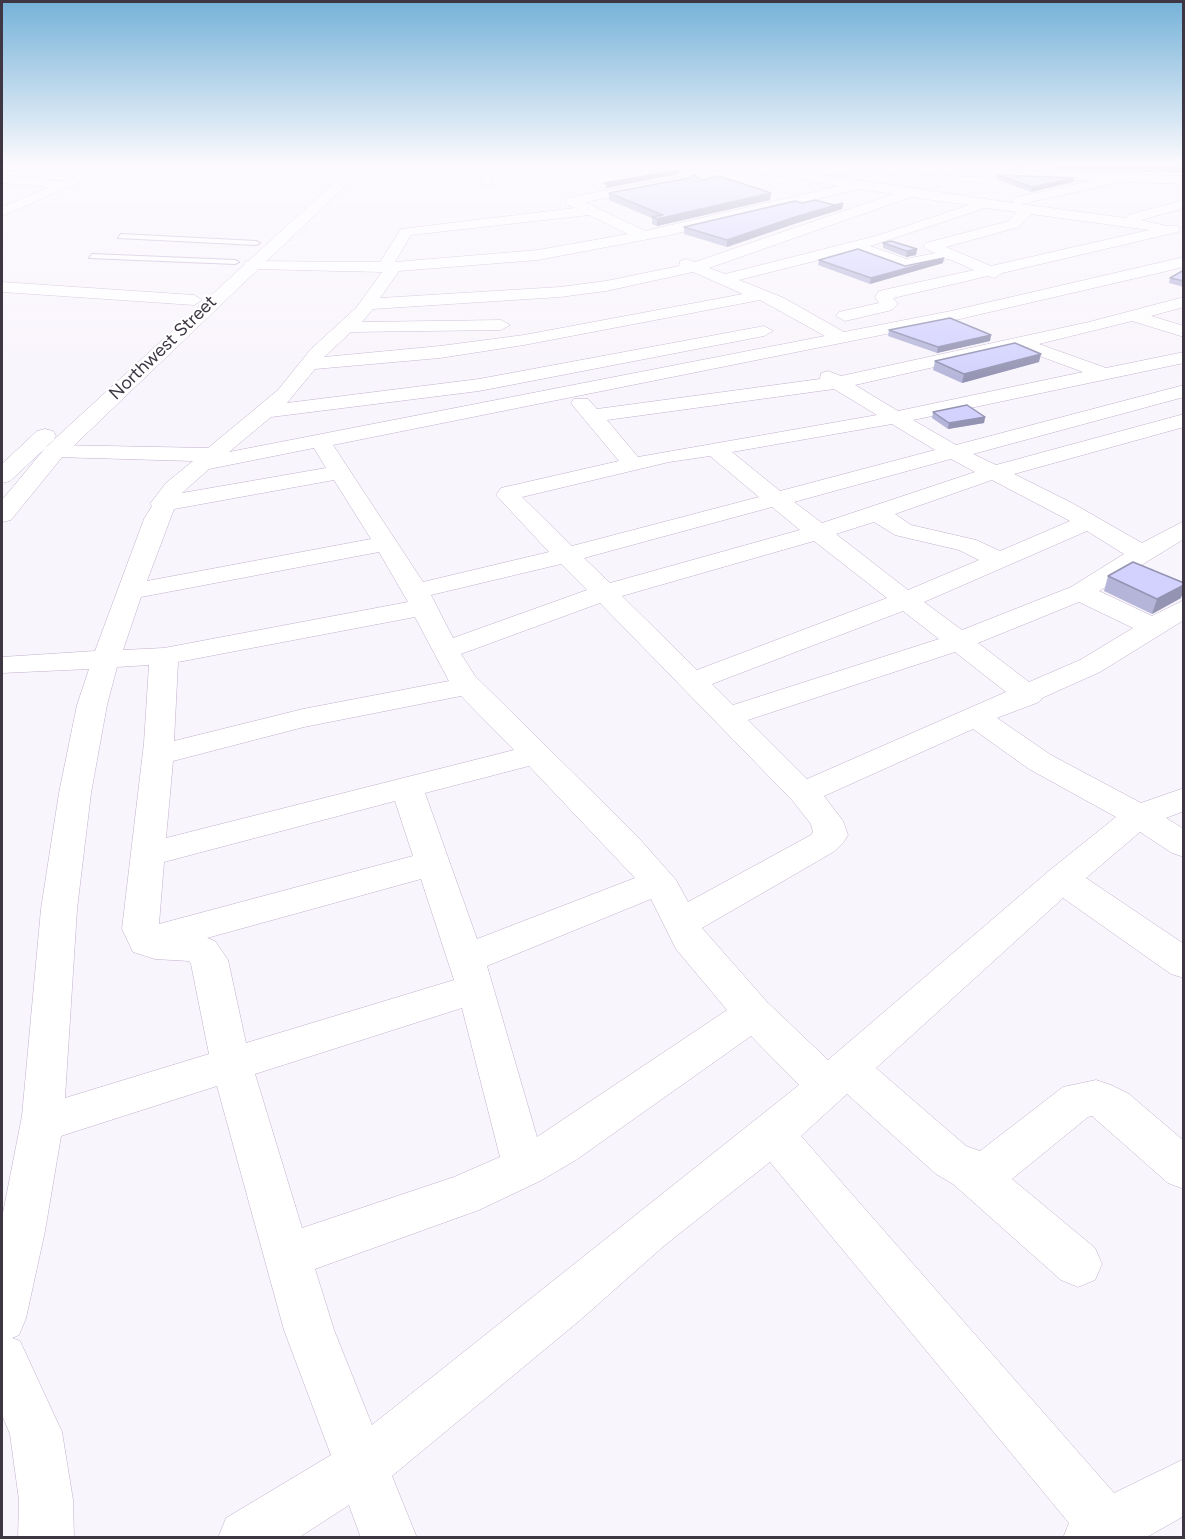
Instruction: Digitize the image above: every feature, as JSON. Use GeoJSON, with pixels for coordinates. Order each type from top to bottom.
{"type":"FeatureCollection","features":[{"type":"Feature","properties":{"kind":"main road","name":"Northwest Street"},"geometry":{"type":"LineString","coordinates":[[2,514],[55,451],[244,263],[256,243],[262,238]]}},
{"type":"Feature","properties":{"kind":"main road","name":"Northwest Street"},"geometry":{"type":"LineString","coordinates":[[2,476],[194,300],[274,238]]}},
{"type":"Feature","properties":{"kind":"street"},"geometry":{"type":"LineString","coordinates":[[2,1318],[22,1231],[41,1124],[59,909],[75,793],[92,705],[105,661],[162,504],[174,488],[267,411],[346,327],[381,282],[403,238]]}},
{"type":"Feature","properties":{"kind":"street"},"geometry":{"type":"LineString","coordinates":[[491,238],[508,258]]}},
{"type":"Feature","properties":{"kind":"street"},"geometry":{"type":"LineString","coordinates":[[381,282],[633,238]]}},
{"type":"Feature","properties":{"kind":"street"},"geometry":{"type":"LineString","coordinates":[[244,263],[381,282],[565,292],[696,267],[780,238]]}},
{"type":"Feature","properties":{"kind":"street"},"geometry":{"type":"LineString","coordinates":[[725,279],[883,238]]}},
{"type":"Feature","properties":{"kind":"street"},"geometry":{"type":"LineString","coordinates":[[959,238],[931,246],[947,255],[989,271],[1184,332]]}},
{"type":"Feature","properties":{"kind":"street"},"geometry":{"type":"LineString","coordinates":[[1002,238],[1176,291]]}},
{"type":"Feature","properties":{"kind":"street"},"geometry":{"type":"LineString","coordinates":[[1077,238],[1178,264]]}},
{"type":"Feature","properties":{"kind":"street"},"geometry":{"type":"LineString","coordinates":[[267,411],[460,387],[812,322],[886,306],[890,304],[883,297],[885,295],[1142,238]]}},
{"type":"Feature","properties":{"kind":"street"},"geometry":{"type":"LineString","coordinates":[[855,246],[905,264],[947,255]]}},
{"type":"Feature","properties":{"kind":"street"},"geometry":{"type":"LineString","coordinates":[[665,256],[762,295],[840,337]]}},
{"type":"Feature","properties":{"kind":"street"},"geometry":{"type":"LineString","coordinates":[[55,451],[209,459],[320,441],[941,318],[1178,264]]}},
{"type":"Feature","properties":{"kind":"street"},"geometry":{"type":"LineString","coordinates":[[381,282],[474,281]]}},
{"type":"Feature","properties":{"kind":"street"},"geometry":{"type":"LineString","coordinates":[[2,287],[194,300]]}},
{"type":"Feature","properties":{"kind":"street"},"geometry":{"type":"LineString","coordinates":[[592,416],[837,383],[1134,316],[1176,291]]}},
{"type":"Feature","properties":{"kind":"street"},"geometry":{"type":"LineString","coordinates":[[565,292],[588,315]]}},
{"type":"Feature","properties":{"kind":"street"},"geometry":{"type":"LineString","coordinates":[[346,327],[510,325],[762,295]]}},
{"type":"Feature","properties":{"kind":"street"},"geometry":{"type":"LineString","coordinates":[[302,373],[524,340],[588,315]]}},
{"type":"Feature","properties":{"kind":"street"},"geometry":{"type":"LineString","coordinates":[[941,318],[1106,374]]}},
{"type":"Feature","properties":{"kind":"street"},"geometry":{"type":"LineString","coordinates":[[510,325],[571,391],[633,464]]}},
{"type":"Feature","properties":{"kind":"street"},"geometry":{"type":"LineString","coordinates":[[789,348],[837,383],[951,451],[1088,522],[1142,554]]}},
{"type":"Feature","properties":{"kind":"street"},"geometry":{"type":"LineString","coordinates":[[435,352],[460,387]]}},
{"type":"Feature","properties":{"kind":"street"},"geometry":{"type":"LineString","coordinates":[[680,922],[823,843],[831,835],[826,821],[803,794],[507,495],[633,464],[894,417],[1184,357]]}},
{"type":"Feature","properties":{"kind":"street"},"geometry":{"type":"LineString","coordinates":[[376,378],[448,370]]}},
{"type":"Feature","properties":{"kind":"street"},"geometry":{"type":"LineString","coordinates":[[302,373],[336,380]]}},
{"type":"Feature","properties":{"kind":"street"},"geometry":{"type":"LineString","coordinates":[[2,665],[164,656],[420,599],[566,555],[1184,391]]}},
{"type":"Feature","properties":{"kind":"street"},"geometry":{"type":"LineString","coordinates":[[445,650],[603,593],[878,514],[992,473],[1184,420]]}},
{"type":"Feature","properties":{"kind":"street"},"geometry":{"type":"LineString","coordinates":[[320,441],[387,543],[420,599],[445,650],[468,686],[608,826],[658,883],[689,939],[753,1013],[951,1160],[969,1170],[1078,1264]]}},
{"type":"Feature","properties":{"kind":"street"},"geometry":{"type":"LineString","coordinates":[[714,448],[904,601],[1029,696]]}},
{"type":"Feature","properties":{"kind":"street"},"geometry":{"type":"LineString","coordinates":[[162,504],[340,472]]}},
{"type":"Feature","properties":{"kind":"street"},"geometry":{"type":"LineString","coordinates":[[878,514],[903,530],[967,545],[1001,561]]}},
{"type":"Feature","properties":{"kind":"street"},"geometry":{"type":"LineString","coordinates":[[691,682],[904,601],[1088,522]]}},
{"type":"Feature","properties":{"kind":"street"},"geometry":{"type":"LineString","coordinates":[[725,717],[957,642],[1080,592],[1184,528]]}},
{"type":"Feature","properties":{"kind":"street"},"geometry":{"type":"LineString","coordinates":[[131,591],[227,575],[387,543]]}},
{"type":"Feature","properties":{"kind":"street"},"geometry":{"type":"LineString","coordinates":[[1080,592],[1150,626]]}},
{"type":"Feature","properties":{"kind":"street"},"geometry":{"type":"LineString","coordinates":[[803,794],[1029,696],[1090,666],[1150,626],[1184,608]]}},
{"type":"Feature","properties":{"kind":"street"},"geometry":{"type":"LineString","coordinates":[[164,656],[158,755],[140,929],[146,942],[155,945],[189,947],[202,951],[209,960],[232,1066],[309,1330],[389,1538]]}},
{"type":"Feature","properties":{"kind":"street"},"geometry":{"type":"LineString","coordinates":[[158,755],[303,718],[468,686]]}},
{"type":"Feature","properties":{"kind":"street"},"geometry":{"type":"LineString","coordinates":[[977,718],[1040,762],[1139,816],[1184,845]]}},
{"type":"Feature","properties":{"kind":"street"},"geometry":{"type":"LineString","coordinates":[[148,854],[537,754]]}},
{"type":"Feature","properties":{"kind":"street"},"geometry":{"type":"LineString","coordinates":[[407,789],[470,973],[524,1167]]}},
{"type":"Feature","properties":{"kind":"street"},"geometry":{"type":"LineString","coordinates":[[246,1538],[361,1467],[562,1304],[649,1230],[773,1134],[1062,879],[1139,816],[1184,799]]}},
{"type":"Feature","properties":{"kind":"street"},"geometry":{"type":"LineString","coordinates":[[146,942],[432,862]]}},
{"type":"Feature","properties":{"kind":"street"},"geometry":{"type":"LineString","coordinates":[[1062,879],[1184,964]]}},
{"type":"Feature","properties":{"kind":"street"},"geometry":{"type":"LineString","coordinates":[[41,1124],[232,1066],[470,973],[658,883]]}},
{"type":"Feature","properties":{"kind":"street"},"geometry":{"type":"LineString","coordinates":[[287,1256],[463,1195],[524,1167],[561,1146],[753,1013]]}},
{"type":"Feature","properties":{"kind":"street"},"geometry":{"type":"LineString","coordinates":[[969,1170],[980,1171],[996,1165],[1078,1100],[1095,1098],[1114,1107],[1184,1169]]}},
{"type":"Feature","properties":{"kind":"street"},"geometry":{"type":"LineString","coordinates":[[773,1134],[1105,1533],[1184,1486]]}},
{"type":"Feature","properties":{"kind":"street"},"geometry":{"type":"LineString","coordinates":[[2,1359],[36,1432],[45,1500],[45,1538]]}},
{"type":"Feature","properties":{"kind":"lane"},"geometry":{"type":"LineString","coordinates":[[156,238],[256,243]]}},
{"type":"Feature","properties":{"kind":"lane"},"geometry":{"type":"LineString","coordinates":[[92,256],[244,263]]}},
{"type":"Feature","properties":{"kind":"building"},"geometry":{"type":"Polygon","coordinates":[[[891,241],[917,249],[907,251],[883,243],[891,241]]]}},
{"type":"Feature","properties":{"kind":"building"},"geometry":{"type":"Polygon","coordinates":[[[858,249],[905,266],[944,258],[871,278],[819,260],[858,249]]]}},
{"type":"Feature","properties":{"kind":"building"},"geometry":{"type":"Polygon","coordinates":[[[1184,270],[1184,281],[1170,278],[1184,270]]]}},
{"type":"Feature","properties":{"kind":"building"},"geometry":{"type":"Polygon","coordinates":[[[950,318],[991,335],[938,347],[889,330],[950,318]]]}},
{"type":"Feature","properties":{"kind":"building"},"geometry":{"type":"Polygon","coordinates":[[[1015,343],[1041,354],[964,374],[935,361],[1015,343]]]}},
{"type":"Feature","properties":{"kind":"building"},"geometry":{"type":"Polygon","coordinates":[[[967,405],[985,417],[949,423],[933,412],[967,405]]]}},
{"type":"Feature","properties":{"kind":"building"},"geometry":{"type":"Polygon","coordinates":[[[1133,562],[1184,583],[1184,585],[1157,599],[1108,576],[1133,562]]]}}]}
